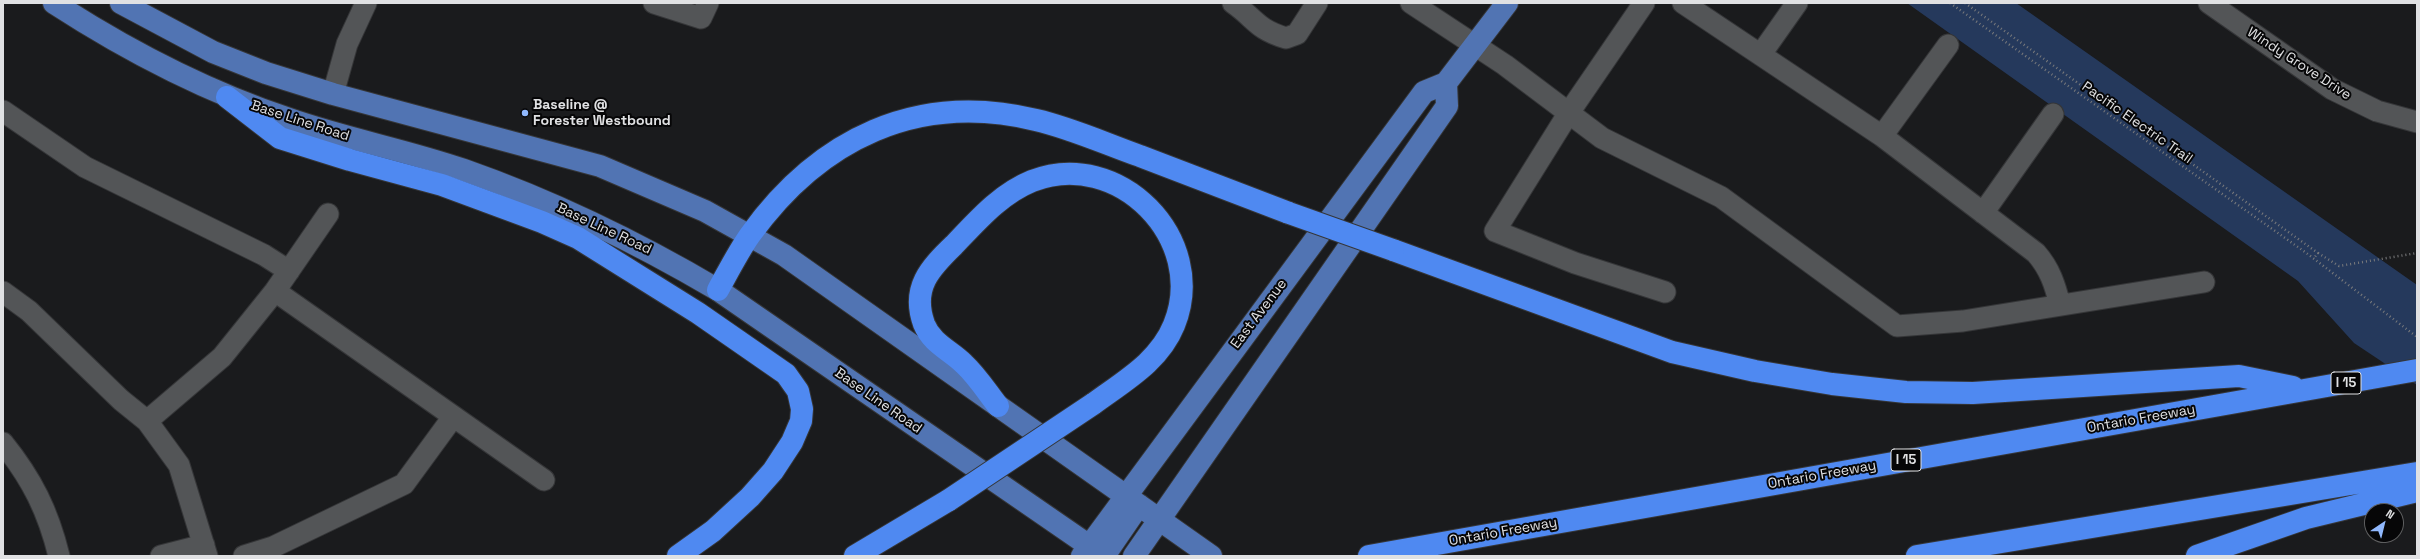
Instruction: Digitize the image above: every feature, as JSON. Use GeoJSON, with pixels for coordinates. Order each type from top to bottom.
{"type":"FeatureCollection","features":[{"type":"Feature","properties":{"kind":"highway"},"geometry":{"type":"LineString","coordinates":[[227,97],[280,138],[350,160],[449,188],[542,222],[578,238],[698,313],[786,374],[798,391],[802,409],[802,421],[792,442],[773,471],[750,497],[713,531],[678,556]]}},
{"type":"Feature","properties":{"kind":"highway"},"geometry":{"type":"LineString","coordinates":[[718,290],[750,235],[790,188],[818,163],[851,140],[879,128],[909,119],[947,112],[991,113],[1036,120],[1110,145],[1289,213],[1672,352],[1755,371],[1832,384],[1906,392],[1973,393],[2239,376],[2304,390]]}},
{"type":"Feature","properties":{"kind":"highway"},"geometry":{"type":"LineString","coordinates":[[855,556],[949,500],[1093,404],[1145,366],[1163,346],[1174,325],[1180,304],[1183,286],[1181,267],[1168,232],[1151,210],[1123,189],[1093,177],[1072,175],[1049,176],[1033,181],[1004,197],[935,264],[924,281],[921,307],[927,330],[937,343],[964,363],[998,406]]}},
{"type":"Feature","properties":{"kind":"highway","name":"Ontario Freeway"},"geometry":{"type":"LineString","coordinates":[[1369,556],[2417,370]]}},
{"type":"Feature","properties":{"kind":"highway"},"geometry":{"type":"LineString","coordinates":[[1917,556],[2417,473]]}},
{"type":"Feature","properties":{"kind":"highway"},"geometry":{"type":"LineString","coordinates":[[2197,556],[2306,518],[2417,491]]}},
{"type":"Feature","properties":{"kind":"main road","name":"Base Line Road"},"geometry":{"type":"LineString","coordinates":[[54,3],[133,52],[227,97],[290,120],[427,159],[502,184],[613,232],[655,253],[718,290],[1092,552]]}},
{"type":"Feature","properties":{"kind":"main road"},"geometry":{"type":"LineString","coordinates":[[121,3],[213,52],[266,73],[333,94],[600,166],[669,194],[750,235],[784,255],[1211,556]]}},
{"type":"Feature","properties":{"kind":"main road","name":"East Avenue"},"geometry":{"type":"LineString","coordinates":[[1092,552],[1132,500],[1424,92],[1446,83],[1507,3]]}},
{"type":"Feature","properties":{"kind":"main road"},"geometry":{"type":"LineString","coordinates":[[1134,556],[1447,106],[1446,83]]}},
{"type":"Feature","properties":{"kind":"street"},"geometry":{"type":"LineString","coordinates":[[333,94],[347,44],[366,3]]}},
{"type":"Feature","properties":{"kind":"street"},"geometry":{"type":"LineString","coordinates":[[654,3],[704,10]]}},
{"type":"Feature","properties":{"kind":"street"},"geometry":{"type":"LineString","coordinates":[[1233,3],[1246,12],[1262,29],[1286,38],[1297,34],[1317,3]]}},
{"type":"Feature","properties":{"kind":"street"},"geometry":{"type":"LineString","coordinates":[[1411,3],[1548,96],[1568,114],[1602,138],[1721,197],[1897,326],[1963,321],[2204,282]]}},
{"type":"Feature","properties":{"kind":"street"},"geometry":{"type":"LineString","coordinates":[[1644,3],[1568,114],[1495,231],[1576,263],[1665,292]]}},
{"type":"Feature","properties":{"kind":"street"},"geometry":{"type":"LineString","coordinates":[[1683,3],[1882,136],[2036,253],[2046,264],[2055,282],[2060,305]]}},
{"type":"Feature","properties":{"kind":"street"},"geometry":{"type":"LineString","coordinates":[[1761,54],[1797,3]]}},
{"type":"Feature","properties":{"kind":"street","name":"Windy Grove Drive"},"geometry":{"type":"LineString","coordinates":[[2209,3],[2332,89],[2377,111],[2417,122]]}},
{"type":"Feature","properties":{"kind":"street"},"geometry":{"type":"LineString","coordinates":[[1882,136],[1948,45]]}},
{"type":"Feature","properties":{"kind":"street"},"geometry":{"type":"LineString","coordinates":[[3,111],[85,167],[264,255],[289,271]]}},
{"type":"Feature","properties":{"kind":"street"},"geometry":{"type":"LineString","coordinates":[[1983,213],[2053,114]]}},
{"type":"Feature","properties":{"kind":"street"},"geometry":{"type":"LineString","coordinates":[[147,421],[222,357],[275,291],[328,214]]}},
{"type":"Feature","properties":{"kind":"street"},"geometry":{"type":"LineString","coordinates":[[275,291],[544,480]]}},
{"type":"Feature","properties":{"kind":"street"},"geometry":{"type":"LineString","coordinates":[[3,292],[29,311],[121,400],[147,421],[179,465],[205,550],[161,556]]}},
{"type":"Feature","properties":{"kind":"street"},"geometry":{"type":"LineString","coordinates":[[244,556],[273,547],[404,484],[453,417]]}},
{"type":"Feature","properties":{"kind":"street"},"geometry":{"type":"LineString","coordinates":[[3,443],[23,468],[44,505],[59,556]]}},
{"type":"Feature","properties":{"kind":"path","name":"Pacific Electric Trail"},"geometry":{"type":"LineString","coordinates":[[1950,3],[2314,258],[2417,337]]}},
{"type":"Feature","properties":{"kind":"path","name":"Pacific Electric Trail"},"geometry":{"type":"LineString","coordinates":[[1965,3],[2318,253],[2339,266],[2417,252]]}},
{"type":"Feature","properties":{"kind":"path"},"geometry":{"type":"LineString","coordinates":[[2314,258],[2318,253]]}},
{"type":"Feature","properties":{"kind":"shaded area"},"geometry":{"type":"Polygon","coordinates":[[[1907,3],[2016,3],[2417,285],[2417,385],[2354,343],[2298,281],[1907,3]]]}},
{"type":"Feature","properties":{"kind":"place","name":"Baseline @ Forester Westbound"},"geometry":{"type":"Point","coordinates":[525,113]}}]}
